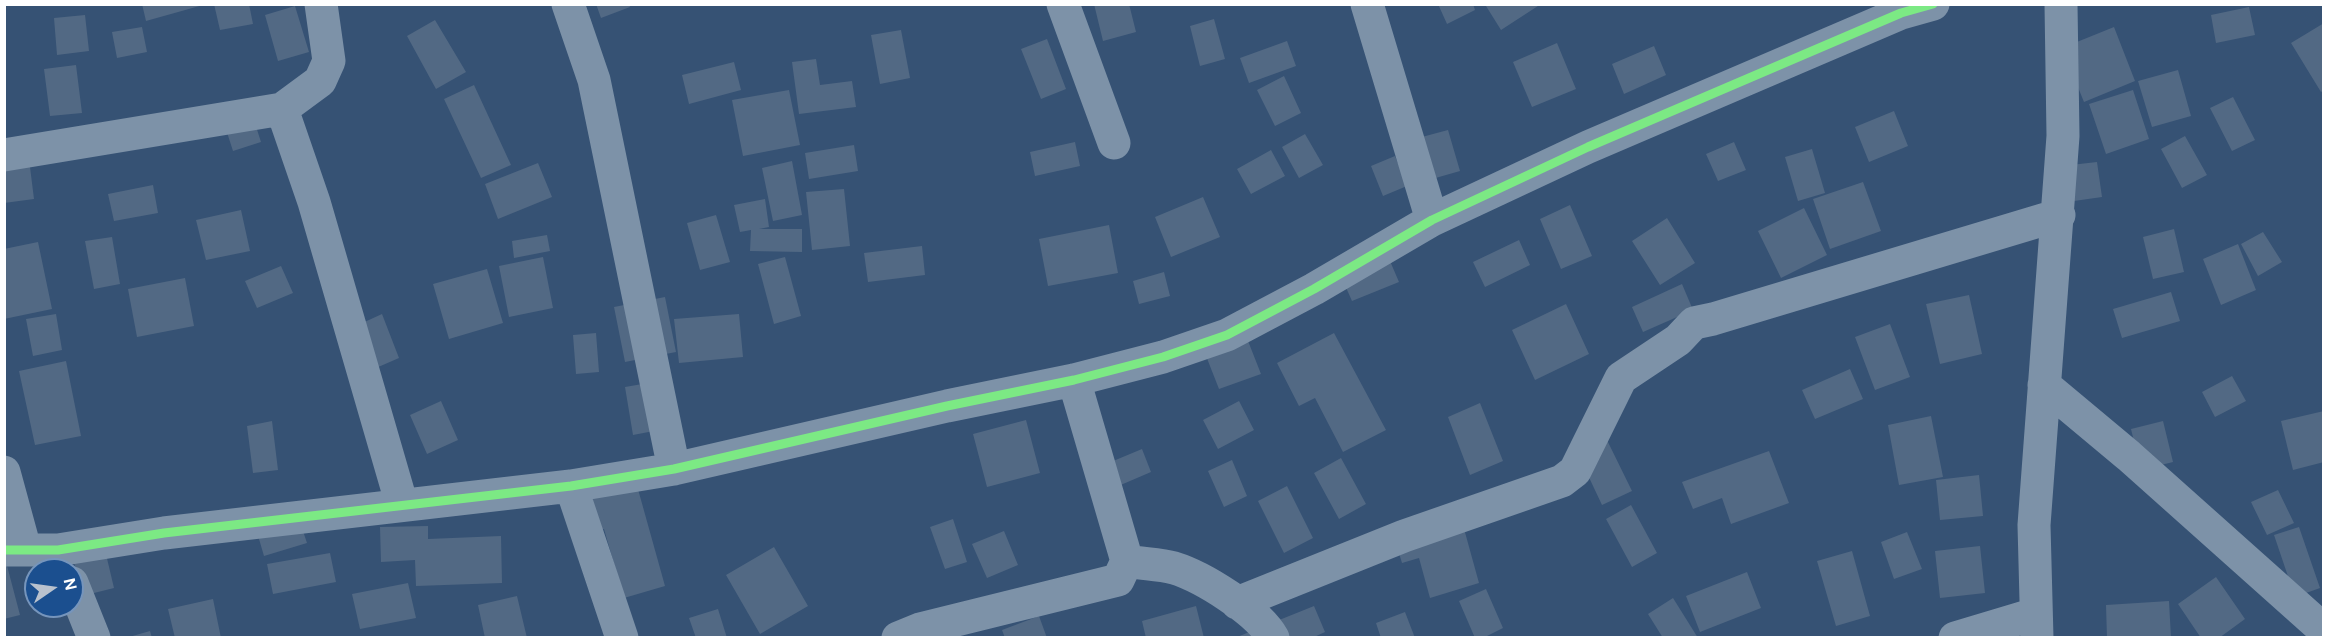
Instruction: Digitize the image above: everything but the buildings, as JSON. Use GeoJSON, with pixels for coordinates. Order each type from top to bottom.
{"type":"FeatureCollection","features":[{"type":"Feature","properties":{"kind":"street"},"geometry":{"type":"LineString","coordinates":[[4,155],[282,109],[320,81],[329,61],[321,4]]}},
{"type":"Feature","properties":{"kind":"street"},"geometry":{"type":"LineString","coordinates":[[568,4],[594,80],[674,469]]}},
{"type":"Feature","properties":{"kind":"street"},"geometry":{"type":"LineString","coordinates":[[1063,4],[1114,143]]}},
{"type":"Feature","properties":{"kind":"street"},"geometry":{"type":"LineString","coordinates":[[1367,4],[1432,220]]}},
{"type":"Feature","properties":{"kind":"street"},"geometry":{"type":"LineString","coordinates":[[70,558],[164,533],[571,486],[674,469],[947,406],[1074,380],[1163,357],[1227,335],[1314,289],[1432,220],[1588,147],[1901,13],[1933,4]]}},
{"type":"Feature","properties":{"kind":"street"},"geometry":{"type":"LineString","coordinates":[[1955,638],[2036,626],[2034,525],[2044,419],[2044,386],[2048,365],[2063,136],[2061,4]]}},
{"type":"Feature","properties":{"kind":"street"},"geometry":{"type":"LineString","coordinates":[[282,109],[314,202],[402,505]]}},
{"type":"Feature","properties":{"kind":"street"},"geometry":{"type":"LineString","coordinates":[[1237,603],[1404,536],[1562,481],[1575,471],[1621,378],[1678,340],[1694,323],[2059,215]]}},
{"type":"Feature","properties":{"kind":"street"},"geometry":{"type":"LineString","coordinates":[[898,638],[921,629],[1118,580],[1127,561],[1074,380]]}},
{"type":"Feature","properties":{"kind":"street"},"geometry":{"type":"LineString","coordinates":[[2044,386],[2129,456],[2324,630]]}},
{"type":"Feature","properties":{"kind":"street"},"geometry":{"type":"LineString","coordinates":[[4,472],[15,549],[53,558]]}},
{"type":"Feature","properties":{"kind":"street"},"geometry":{"type":"LineString","coordinates":[[571,486],[622,638]]}},
{"type":"Feature","properties":{"kind":"street"},"geometry":{"type":"LineString","coordinates":[[1127,561],[1173,568],[1217,587],[1268,627],[1273,638]]}},
{"type":"Feature","properties":{"kind":"street"},"geometry":{"type":"LineString","coordinates":[[84,613],[94,638]]}},
{"type":"Feature","properties":{"kind":"cycle path"},"geometry":{"type":"LineString","coordinates":[[4,550],[58,550],[164,533],[571,486],[674,469],[947,406],[1074,380],[1163,357],[1227,335],[1314,289],[1432,220],[1588,147],[1901,13],[1933,4]]}}]}
